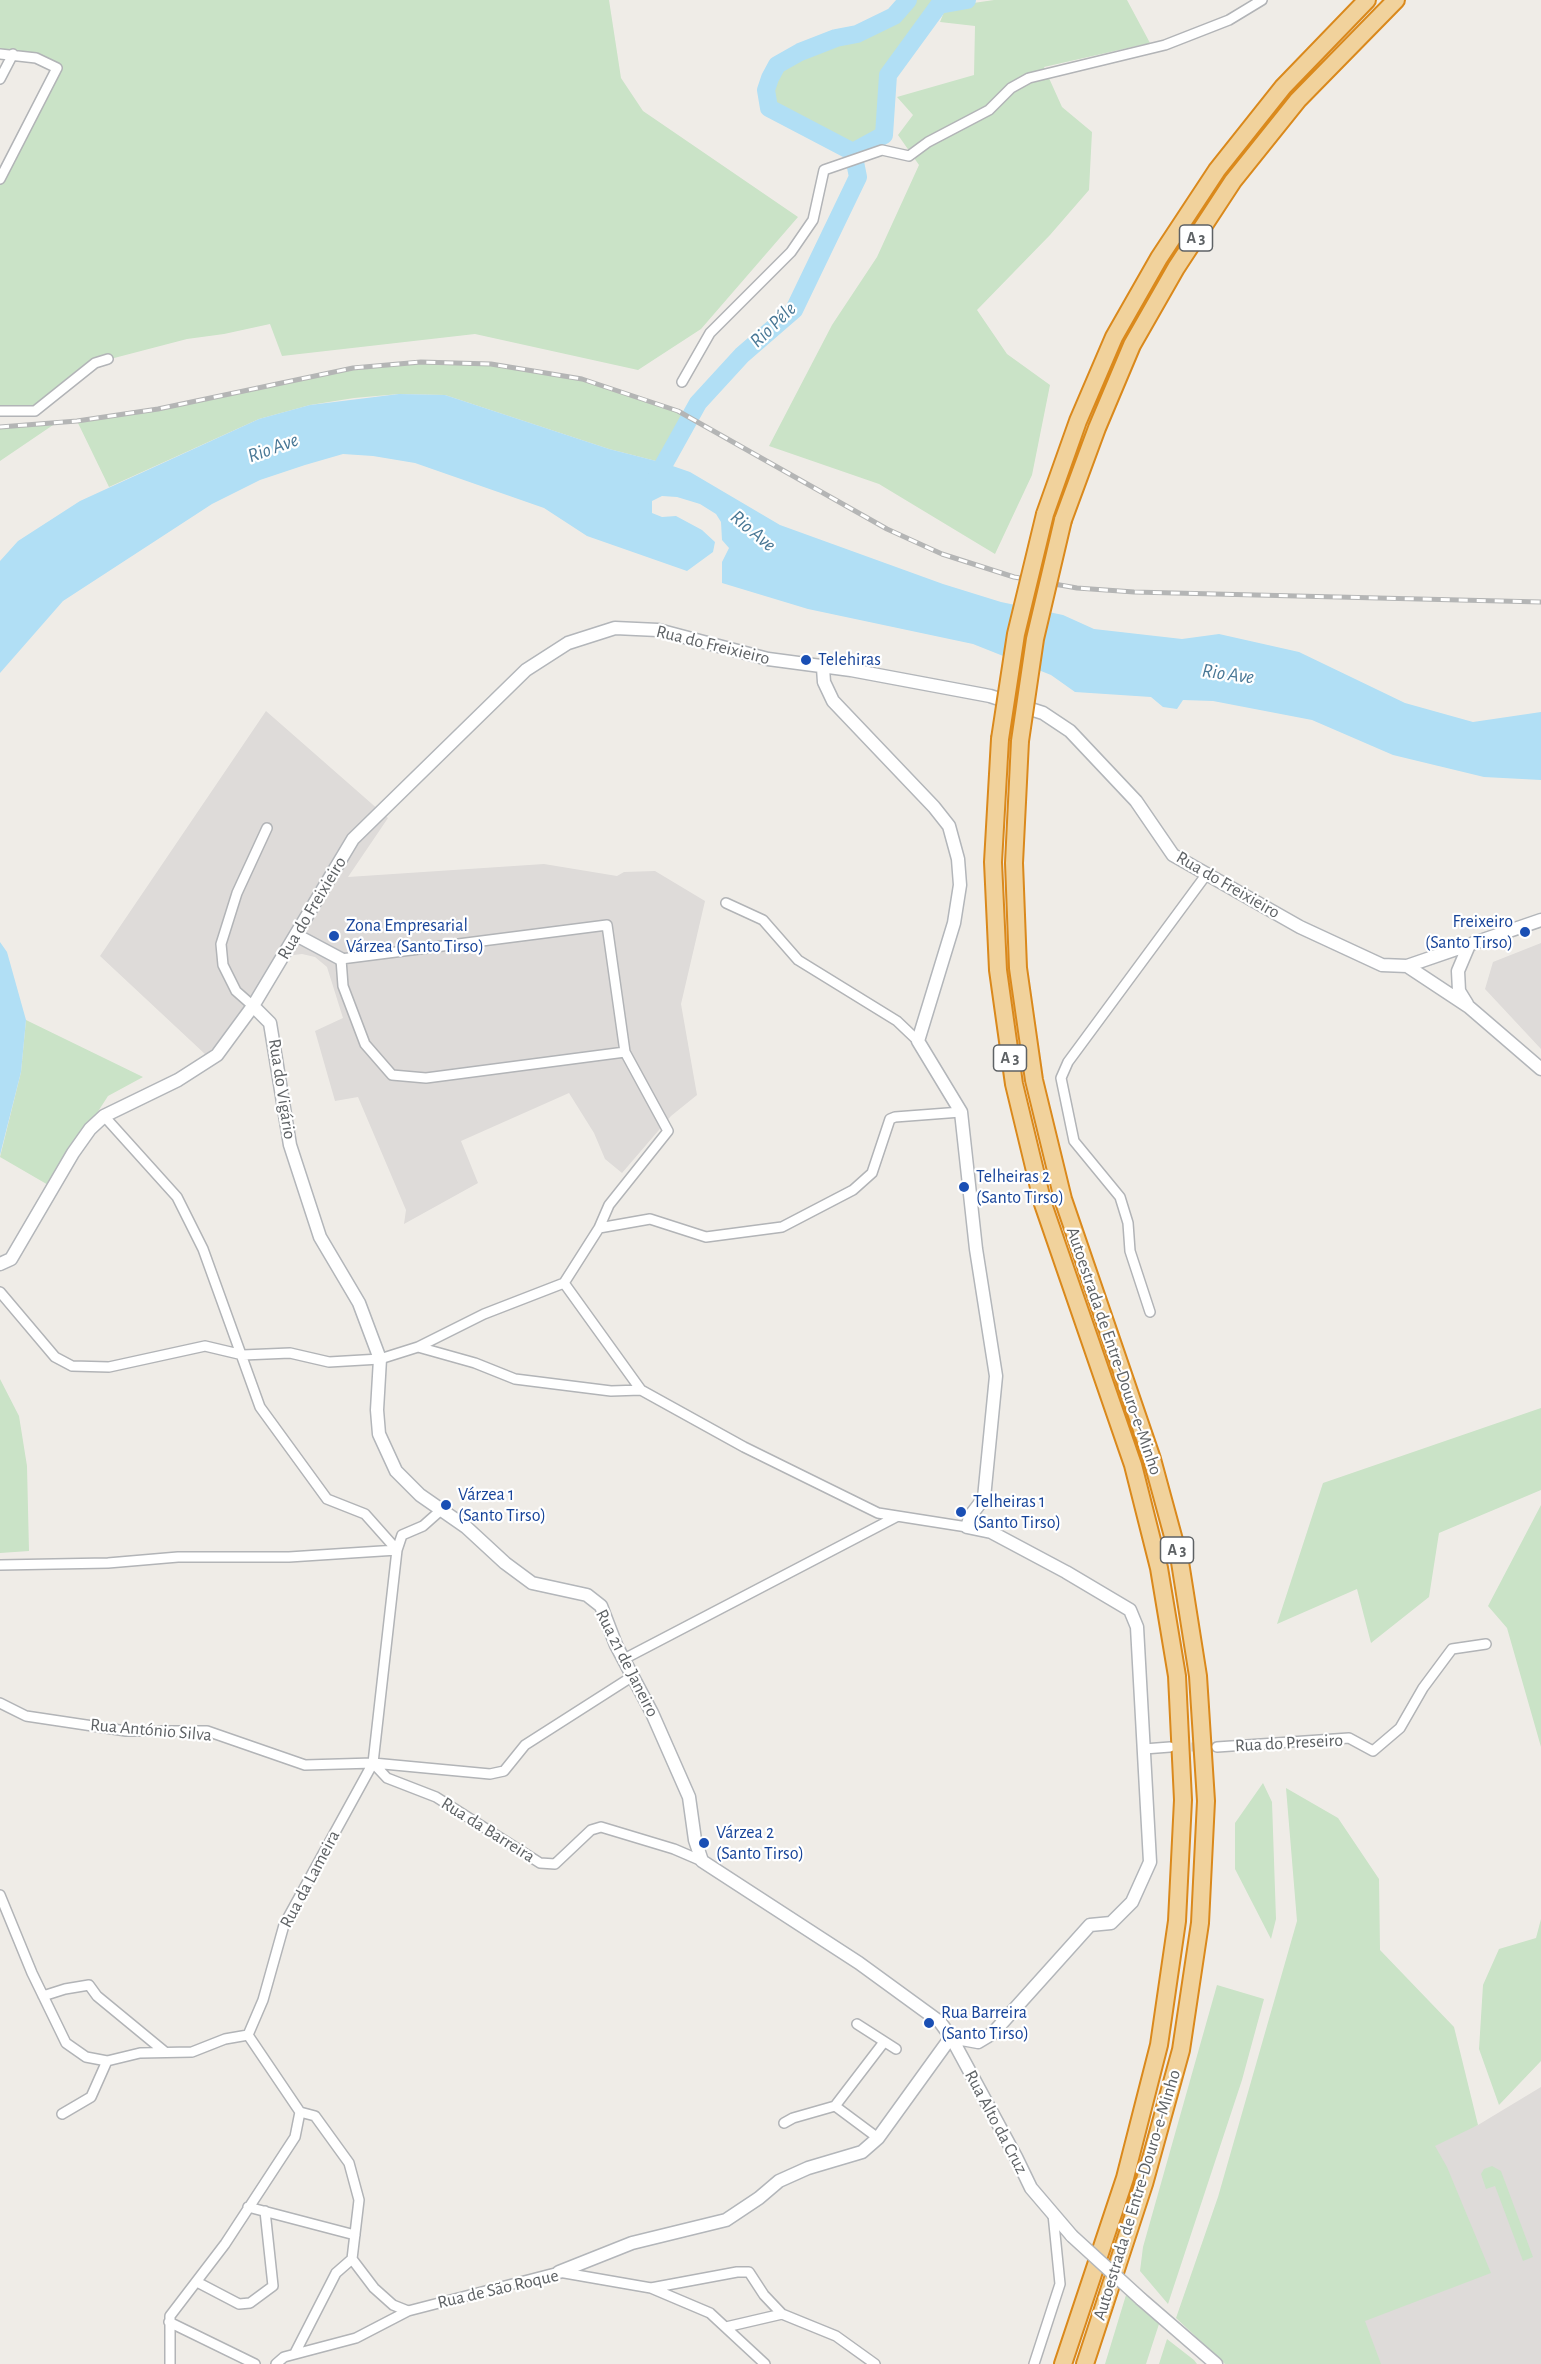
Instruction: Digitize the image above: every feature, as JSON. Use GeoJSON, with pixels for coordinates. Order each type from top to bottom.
{"type":"FeatureCollection","features":[{"type":"Feature","properties":{"kind":"highway","name":"Autoestrada de Entre-Douro-e-Minho"},"geometry":{"type":"LineString","coordinates":[[1063,2364],[1125,2178],[1159,2045],[1178,1921],[1184,1800],[1177,1676],[1159,1568],[1132,1465],[1043,1204],[1014,1084],[998,970],[994,874],[1000,739],[1016,634],[1045,514],[1078,421],[1114,337],[1159,258],[1216,170],[1283,87],[1367,0]]}},
{"type":"Feature","properties":{"kind":"highway","name":"Autoestrada de Entre-Douro-e-Minho"},"geometry":{"type":"LineString","coordinates":[[1085,2364],[1144,2184],[1181,2050],[1200,1923],[1206,1801],[1198,1676],[1179,1562],[1152,1459],[1063,1199],[1034,1080],[1018,968],[1014,863],[1020,741],[1035,639],[1063,520],[1097,428],[1132,345],[1176,268],[1233,181],[1298,100],[1396,0]]}},
{"type":"Feature","properties":{"kind":"street"},"geometry":{"type":"LineString","coordinates":[[682,382],[710,333],[791,252],[813,219],[824,170],[863,159],[882,150],[909,156],[928,142],[989,110],[1011,88],[1029,78],[1165,45],[1229,20],[1262,0]]}},
{"type":"Feature","properties":{"kind":"street"},"geometry":{"type":"LineString","coordinates":[[0,54],[36,58],[57,68],[0,179]]}},
{"type":"Feature","properties":{"kind":"street"},"geometry":{"type":"LineString","coordinates":[[0,79],[13,54]]}},
{"type":"Feature","properties":{"kind":"street"},"geometry":{"type":"LineString","coordinates":[[0,411],[35,411],[95,363],[108,359]]}},
{"type":"Feature","properties":{"kind":"street","name":"Rua do Freixieiro"},"geometry":{"type":"LineString","coordinates":[[0,1264],[11,1259],[73,1153],[90,1129],[104,1116],[178,1080],[217,1055],[253,1006],[354,839],[526,670],[568,643],[615,628],[647,629],[768,659],[851,670],[990,696],[1043,713],[1070,731],[1136,801],[1173,855],[1365,958],[1382,965],[1407,966]]}},
{"type":"Feature","properties":{"kind":"street"},"geometry":{"type":"LineString","coordinates":[[823,668],[824,682],[833,701],[934,807],[949,826],[958,859],[960,885],[954,923],[918,1041]]}},
{"type":"Feature","properties":{"kind":"street","name":"Rua do Vigário"},"geometry":{"type":"LineString","coordinates":[[267,828],[237,893],[221,944],[223,965],[236,992],[270,1023],[290,1145],[320,1237],[359,1303],[380,1359]]}},
{"type":"Feature","properties":{"kind":"street"},"geometry":{"type":"LineString","coordinates":[[1150,1312],[1130,1251],[1128,1223],[1120,1197],[1074,1141],[1061,1078],[1068,1062],[1206,874]]}},
{"type":"Feature","properties":{"kind":"street"},"geometry":{"type":"LineString","coordinates":[[726,903],[763,920],[798,960],[897,1021],[918,1041],[961,1112],[976,1249],[996,1376],[984,1498],[971,1515],[967,1527]]}},
{"type":"Feature","properties":{"kind":"street"},"geometry":{"type":"LineString","coordinates":[[1407,966],[1541,920]]}},
{"type":"Feature","properties":{"kind":"street"},"geometry":{"type":"LineString","coordinates":[[0,1292],[55,1357],[72,1366],[109,1367],[205,1346],[243,1355],[290,1353],[329,1362],[380,1359],[418,1347],[484,1314],[564,1283],[599,1228],[609,1205],[668,1131],[625,1052],[607,925],[341,959],[296,935]]}},
{"type":"Feature","properties":{"kind":"street"},"geometry":{"type":"LineString","coordinates":[[1469,945],[1458,971],[1460,991],[1469,1007]]}},
{"type":"Feature","properties":{"kind":"street"},"geometry":{"type":"LineString","coordinates":[[341,959],[343,986],[365,1044],[392,1076],[426,1078],[625,1052]]}},
{"type":"Feature","properties":{"kind":"street"},"geometry":{"type":"LineString","coordinates":[[1407,966],[1469,1007],[1541,1069]]}},
{"type":"Feature","properties":{"kind":"street"},"geometry":{"type":"LineString","coordinates":[[599,1228],[650,1219],[706,1237],[782,1227],[853,1190],[872,1173],[890,1119],[961,1112]]}},
{"type":"Feature","properties":{"kind":"street"},"geometry":{"type":"LineString","coordinates":[[104,1116],[177,1197],[203,1249],[260,1407],[327,1499],[365,1514],[397,1550]]}},
{"type":"Feature","properties":{"kind":"street"},"geometry":{"type":"LineString","coordinates":[[559,2272],[632,2243],[726,2220],[759,2198],[779,2181],[808,2168],[862,2152],[878,2138],[951,2037],[978,2042],[993,2033],[1090,1925],[1111,1923],[1132,1902],[1150,1862],[1137,1627],[1130,1610],[1066,1572],[991,1532],[878,1513],[744,1447],[641,1390],[564,1283]]}},
{"type":"Feature","properties":{"kind":"street"},"geometry":{"type":"LineString","coordinates":[[418,1347],[475,1363],[515,1379],[611,1391],[641,1390]]}},
{"type":"Feature","properties":{"kind":"street","name":"Rua 21 de Janeiro"},"geometry":{"type":"LineString","coordinates":[[380,1359],[377,1410],[379,1434],[396,1471],[420,1495],[466,1527],[505,1563],[532,1583],[587,1594],[601,1606],[689,1797],[695,1840],[702,1861]]}},
{"type":"Feature","properties":{"kind":"street"},"geometry":{"type":"LineString","coordinates":[[373,1763],[397,1550],[402,1535],[423,1526],[441,1510]]}},
{"type":"Feature","properties":{"kind":"street"},"geometry":{"type":"LineString","coordinates":[[624,1659],[896,1517]]}},
{"type":"Feature","properties":{"kind":"street"},"geometry":{"type":"LineString","coordinates":[[0,1565],[108,1563],[178,1557],[289,1557],[397,1550]]}},
{"type":"Feature","properties":{"kind":"street","name":"Rua do Preseiro"},"geometry":{"type":"LineString","coordinates":[[1217,1747],[1350,1738],[1373,1751],[1400,1728],[1423,1688],[1452,1649],[1486,1644]]}},
{"type":"Feature","properties":{"kind":"street","name":"Rua António Silva"},"geometry":{"type":"LineString","coordinates":[[0,1703],[26,1716],[126,1731],[207,1731],[305,1765],[373,1763],[479,1774],[504,1771],[525,1746],[633,1676]]}},
{"type":"Feature","properties":{"kind":"street"},"geometry":{"type":"LineString","coordinates":[[1144,1749],[1170,1748]]}},
{"type":"Feature","properties":{"kind":"street","name":"Rua da Barreira"},"geometry":{"type":"LineString","coordinates":[[373,1763],[387,1778],[436,1797],[540,1863],[555,1864],[591,1830],[601,1827],[674,1849],[702,1861]]}},
{"type":"Feature","properties":{"kind":"street","name":"Rua da Lameira"},"geometry":{"type":"LineString","coordinates":[[248,2035],[263,2000],[284,1925],[373,1763]]}},
{"type":"Feature","properties":{"kind":"street","name":"Rua Alto da Cruz"},"geometry":{"type":"LineString","coordinates":[[702,1861],[921,2006],[940,2022],[951,2037],[1031,2188],[1072,2236],[1216,2364]]}},
{"type":"Feature","properties":{"kind":"street"},"geometry":{"type":"LineString","coordinates":[[0,1895],[43,1996],[66,2043],[86,2057],[106,2061],[140,2053],[192,2052],[225,2039],[248,2035],[300,2112],[315,2116],[349,2163],[359,2200],[352,2259],[336,2273],[295,2354]]}},
{"type":"Feature","properties":{"kind":"street"},"geometry":{"type":"LineString","coordinates":[[43,1996],[89,1985],[97,1996],[165,2052]]}},
{"type":"Feature","properties":{"kind":"street"},"geometry":{"type":"LineString","coordinates":[[857,2024],[896,2049]]}},
{"type":"Feature","properties":{"kind":"street"},"geometry":{"type":"LineString","coordinates":[[784,2123],[793,2118],[835,2106],[885,2042]]}},
{"type":"Feature","properties":{"kind":"street"},"geometry":{"type":"LineString","coordinates":[[62,2114],[92,2097],[106,2061]]}},
{"type":"Feature","properties":{"kind":"street"},"geometry":{"type":"LineString","coordinates":[[835,2106],[878,2138]]}},
{"type":"Feature","properties":{"kind":"street"},"geometry":{"type":"LineString","coordinates":[[170,2364],[169,2322],[179,2303],[197,2282],[295,2137],[300,2112]]}},
{"type":"Feature","properties":{"kind":"street"},"geometry":{"type":"LineString","coordinates":[[248,2207],[355,2235]]}},
{"type":"Feature","properties":{"kind":"street"},"geometry":{"type":"LineString","coordinates":[[197,2282],[239,2304],[250,2303],[273,2286],[265,2211]]}},
{"type":"Feature","properties":{"kind":"street"},"geometry":{"type":"LineString","coordinates":[[1034,2364],[1060,2284],[1053,2214]]}},
{"type":"Feature","properties":{"kind":"street"},"geometry":{"type":"LineString","coordinates":[[352,2259],[374,2288],[393,2305],[408,2311]]}},
{"type":"Feature","properties":{"kind":"street","name":"Rua de São Roque"},"geometry":{"type":"LineString","coordinates":[[276,2364],[284,2357],[356,2338],[408,2311],[559,2272],[651,2288],[737,2271],[749,2271],[764,2295],[782,2314],[836,2336],[875,2364]]}},
{"type":"Feature","properties":{"kind":"street"},"geometry":{"type":"LineString","coordinates":[[651,2288],[710,2313],[765,2364]]}},
{"type":"Feature","properties":{"kind":"street"},"geometry":{"type":"LineString","coordinates":[[726,2326],[782,2314]]}},
{"type":"Feature","properties":{"kind":"street"},"geometry":{"type":"LineString","coordinates":[[169,2322],[255,2364]]}},
{"type":"Feature","properties":{"kind":"shaded area"},"geometry":{"type":"Polygon","coordinates":[[[266,711],[388,818],[348,877],[544,864],[617,876],[624,872],[655,871],[705,901],[681,1004],[697,1095],[671,1116],[622,1173],[605,1159],[594,1133],[569,1093],[461,1141],[478,1183],[404,1224],[406,1210],[358,1097],[335,1101],[315,1031],[343,1018],[327,967],[315,957],[302,954],[278,957],[245,1010],[227,1034],[206,1055],[100,956],[266,711]]]}},
{"type":"Feature","properties":{"kind":"shaded area"},"geometry":{"type":"Polygon","coordinates":[[[1541,943],[1541,1049],[1485,989],[1493,962],[1541,943]]]}},
{"type":"Feature","properties":{"kind":"shaded area"},"geometry":{"type":"Polygon","coordinates":[[[1541,2087],[1541,2364],[1229,2364],[1232,2219],[1478,2125],[1541,2087]]]}},
{"type":"Feature","properties":{"kind":"green space"},"geometry":{"type":"Polygon","coordinates":[[[0,0],[609,0],[621,78],[643,111],[798,217],[701,329],[638,370],[475,334],[282,356],[270,324],[187,339],[95,363],[35,411],[0,411],[0,179],[56,68],[36,58],[0,54],[0,0]]]}},
{"type":"Feature","properties":{"kind":"green space"},"geometry":{"type":"Polygon","coordinates":[[[907,0],[967,0],[939,5],[888,75],[884,135],[853,152],[769,108],[766,90],[777,65],[800,52],[836,38],[857,34],[894,16],[907,0]]]}},
{"type":"Feature","properties":{"kind":"green space"},"geometry":{"type":"Polygon","coordinates":[[[994,0],[1127,0],[1150,43],[1044,67],[1062,107],[1092,132],[1089,190],[1050,235],[977,310],[1007,354],[1050,385],[1032,475],[995,554],[879,484],[769,446],[832,325],[877,257],[919,165],[898,135],[913,115],[897,97],[974,75],[975,26],[940,22],[946,7],[994,0]]]}},
{"type":"Feature","properties":{"kind":"green space"},"geometry":{"type":"Polygon","coordinates":[[[441,361],[491,364],[560,374],[635,395],[694,418],[664,463],[609,449],[445,395],[399,394],[354,398],[310,405],[259,419],[109,487],[77,421],[158,409],[353,368],[441,361]]]}},
{"type":"Feature","properties":{"kind":"green space"},"geometry":{"type":"Polygon","coordinates":[[[56,423],[0,461],[0,427],[56,423]]]}},
{"type":"Feature","properties":{"kind":"green space"},"geometry":{"type":"Polygon","coordinates":[[[26,1020],[143,1077],[108,1096],[50,1186],[0,1157],[21,1072],[26,1020]]]}},
{"type":"Feature","properties":{"kind":"green space"},"geometry":{"type":"Polygon","coordinates":[[[0,1379],[19,1416],[27,1466],[29,1551],[0,1553],[0,1379]]]}},
{"type":"Feature","properties":{"kind":"green space"},"geometry":{"type":"Polygon","coordinates":[[[1541,1408],[1541,1490],[1439,1533],[1429,1597],[1371,1643],[1357,1589],[1277,1624],[1323,1483],[1541,1408]]]}},
{"type":"Feature","properties":{"kind":"green space"},"geometry":{"type":"Polygon","coordinates":[[[1541,1505],[1541,1747],[1507,1628],[1488,1606],[1541,1505]]]}},
{"type":"Feature","properties":{"kind":"green space"},"geometry":{"type":"Polygon","coordinates":[[[1263,1783],[1272,1802],[1276,1919],[1271,1939],[1235,1869],[1235,1823],[1263,1783]]]}},
{"type":"Feature","properties":{"kind":"green space"},"geometry":{"type":"Polygon","coordinates":[[[1286,1788],[1338,1818],[1379,1879],[1380,1950],[1454,2027],[1478,2125],[1435,2146],[1447,2167],[1491,2273],[1365,2321],[1381,2364],[1225,2364],[1176,2318],[1218,2197],[1297,1921],[1286,1788]]]}},
{"type":"Feature","properties":{"kind":"green space"},"geometry":{"type":"Polygon","coordinates":[[[1541,1919],[1541,2061],[1499,2105],[1479,2049],[1483,1985],[1499,1949],[1536,1938],[1541,1919]]]}},
{"type":"Feature","properties":{"kind":"green space"},"geometry":{"type":"Polygon","coordinates":[[[1217,1985],[1264,1999],[1242,2080],[1168,2304],[1140,2271],[1143,2247],[1217,1985]]]}},
{"type":"Feature","properties":{"kind":"green space"},"geometry":{"type":"Polygon","coordinates":[[[1492,2166],[1501,2171],[1533,2257],[1523,2261],[1495,2186],[1486,2189],[1481,2174],[1484,2169],[1492,2166]]]}},
{"type":"Feature","properties":{"kind":"green space"},"geometry":{"type":"Polygon","coordinates":[[[1126,2295],[1159,2324],[1146,2364],[1105,2364],[1126,2295]]]}},
{"type":"Feature","properties":{"kind":"green space"},"geometry":{"type":"Polygon","coordinates":[[[1167,2339],[1194,2360],[1197,2364],[1159,2364],[1167,2339]]]}},
{"type":"Feature","properties":{"kind":"water","name":"Rio Ave"},"geometry":{"type":"Polygon","coordinates":[[[399,394],[445,395],[609,449],[664,463],[690,472],[780,525],[943,584],[1001,602],[1063,615],[1094,629],[1182,639],[1219,634],[1299,652],[1405,703],[1473,722],[1541,712],[1541,780],[1484,777],[1393,755],[1312,720],[1213,701],[1183,700],[1177,709],[1163,707],[1151,697],[1075,692],[1051,675],[973,644],[808,609],[722,583],[722,562],[729,548],[722,540],[721,522],[716,514],[700,504],[677,497],[662,496],[652,501],[652,513],[662,517],[676,516],[702,530],[715,542],[713,552],[687,571],[587,536],[544,508],[415,463],[373,456],[343,454],[305,465],[260,480],[212,504],[63,601],[0,673],[0,561],[18,541],[80,501],[259,419],[310,405],[399,394]]]}},
{"type":"Feature","properties":{"kind":"water"},"geometry":{"type":"Polygon","coordinates":[[[0,942],[7,952],[26,1020],[21,1072],[0,1155],[0,942]]]}},
{"type":"Feature","properties":{"kind":"waterway","name":"Rio Péle"},"geometry":{"type":"LineString","coordinates":[[853,152],[769,108],[766,90],[770,78],[777,65],[800,52],[836,38],[857,34],[894,16],[908,0]]}},
{"type":"Feature","properties":{"kind":"waterway","name":"Rio Péle"},"geometry":{"type":"LineString","coordinates":[[654,482],[698,403],[742,355],[794,310],[858,177],[853,152],[884,135],[888,75],[939,5],[967,0]]}},
{"type":"Feature","properties":{"kind":"tunnel"},"geometry":{"type":"LineString","coordinates":[[1178,1747],[1217,1747]]}},
{"type":"Feature","properties":{"kind":"railway"},"geometry":{"type":"LineString","coordinates":[[0,427],[77,421],[158,409],[353,368],[421,362],[491,364],[582,379],[678,411],[887,529],[942,554],[1014,577],[1077,588],[1134,592],[1541,602]]}},
{"type":"Feature","properties":{"kind":"place","name":"Telehiras"},"geometry":{"type":"Point","coordinates":[806,660]}},
{"type":"Feature","properties":{"kind":"place","name":"Freixeiro (Santo Tirso)"},"geometry":{"type":"Point","coordinates":[1525,932]}},
{"type":"Feature","properties":{"kind":"place","name":"Zona Empresarial Várzea (Santo Tirso)"},"geometry":{"type":"Point","coordinates":[334,936]}},
{"type":"Feature","properties":{"kind":"place","name":"Telheiras 2 (Santo Tirso)"},"geometry":{"type":"Point","coordinates":[964,1187]}},
{"type":"Feature","properties":{"kind":"place","name":"Várzea 1 (Santo Tirso)"},"geometry":{"type":"Point","coordinates":[446,1505]}},
{"type":"Feature","properties":{"kind":"place","name":"Telheiras 1 (Santo Tirso)"},"geometry":{"type":"Point","coordinates":[961,1512]}},
{"type":"Feature","properties":{"kind":"place","name":"Várzea 2 (Santo Tirso)"},"geometry":{"type":"Point","coordinates":[704,1843]}},
{"type":"Feature","properties":{"kind":"place","name":"Rua Barreira (Santo Tirso)"},"geometry":{"type":"Point","coordinates":[929,2023]}}]}
